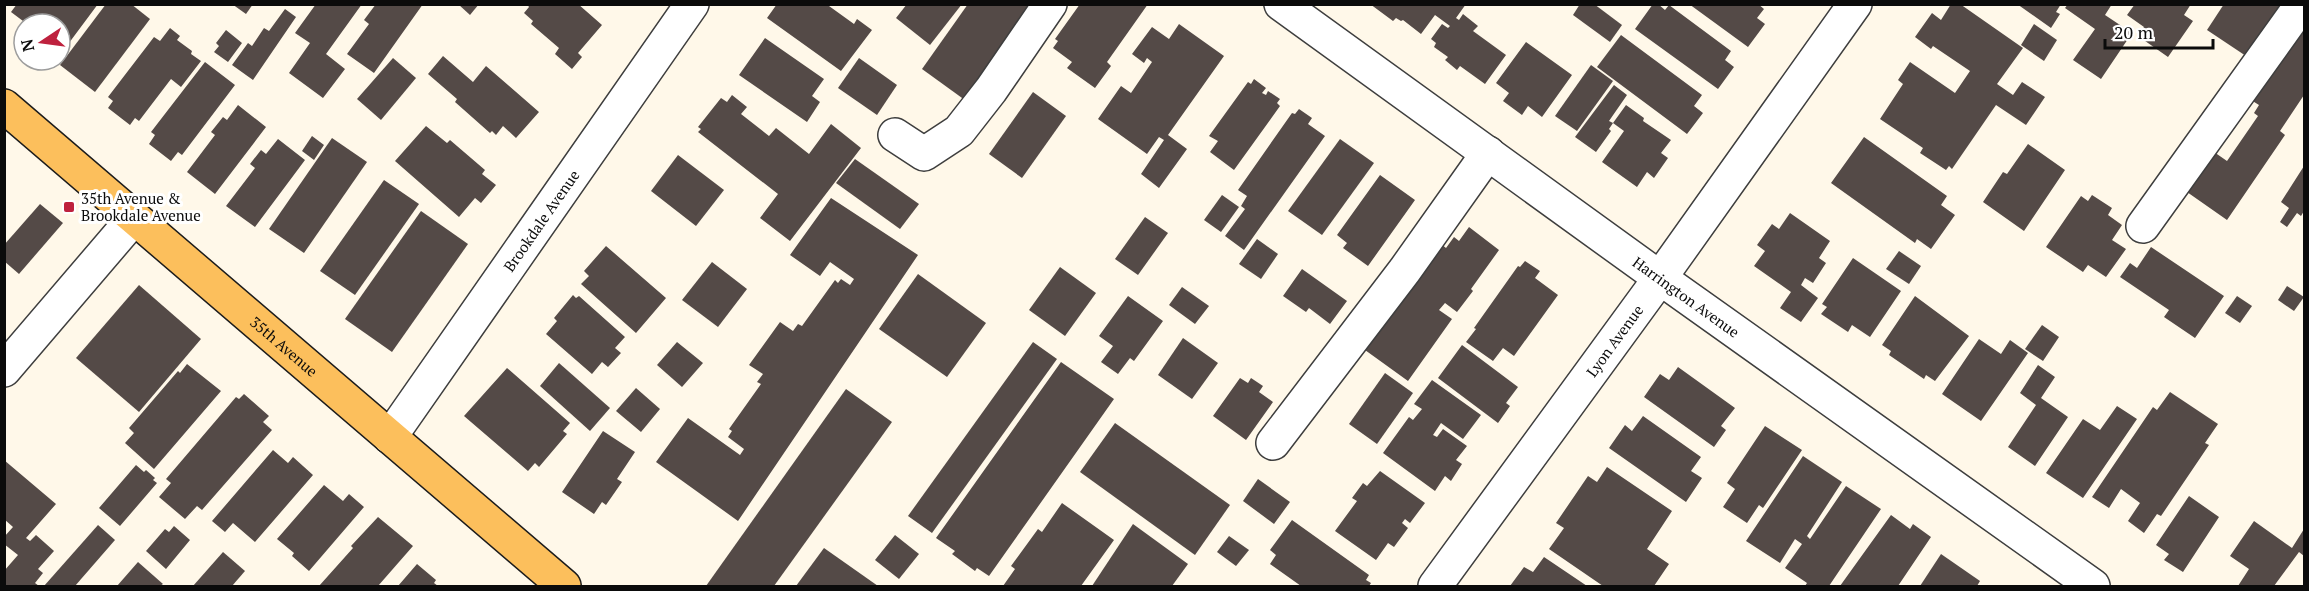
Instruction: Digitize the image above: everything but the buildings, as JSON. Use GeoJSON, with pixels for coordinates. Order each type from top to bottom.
{"type":"FeatureCollection","features":[{"type":"Feature","properties":{"kind":"main road","name":"35th Avenue"},"geometry":{"type":"LineString","coordinates":[[4,106],[564,586]]}},
{"type":"Feature","properties":{"kind":"street","name":"Brookdale Avenue"},"geometry":{"type":"LineString","coordinates":[[390,437],[692,4]]}},
{"type":"Feature","properties":{"kind":"street"},"geometry":{"type":"LineString","coordinates":[[895,135],[924,154],[959,131],[991,90],[1050,4]]}},
{"type":"Feature","properties":{"kind":"street","name":"Harrington Avenue"},"geometry":{"type":"LineString","coordinates":[[1281,4],[1660,278],[2093,586]]}},
{"type":"Feature","properties":{"kind":"street","name":"Lyon Avenue"},"geometry":{"type":"LineString","coordinates":[[1436,586],[1660,278],[1855,4]]}},
{"type":"Feature","properties":{"kind":"street"},"geometry":{"type":"LineString","coordinates":[[2143,226],[2302,4]]}},
{"type":"Feature","properties":{"kind":"street"},"geometry":{"type":"LineString","coordinates":[[1274,443],[1406,270],[1488,153]]}},
{"type":"Feature","properties":{"kind":"street"},"geometry":{"type":"LineString","coordinates":[[4,370],[134,218]]}},
{"type":"Feature","properties":{"kind":"place","name":"35th Avenue & Brookdale Avenue"},"geometry":{"type":"Point","coordinates":[69,207]}}]}
